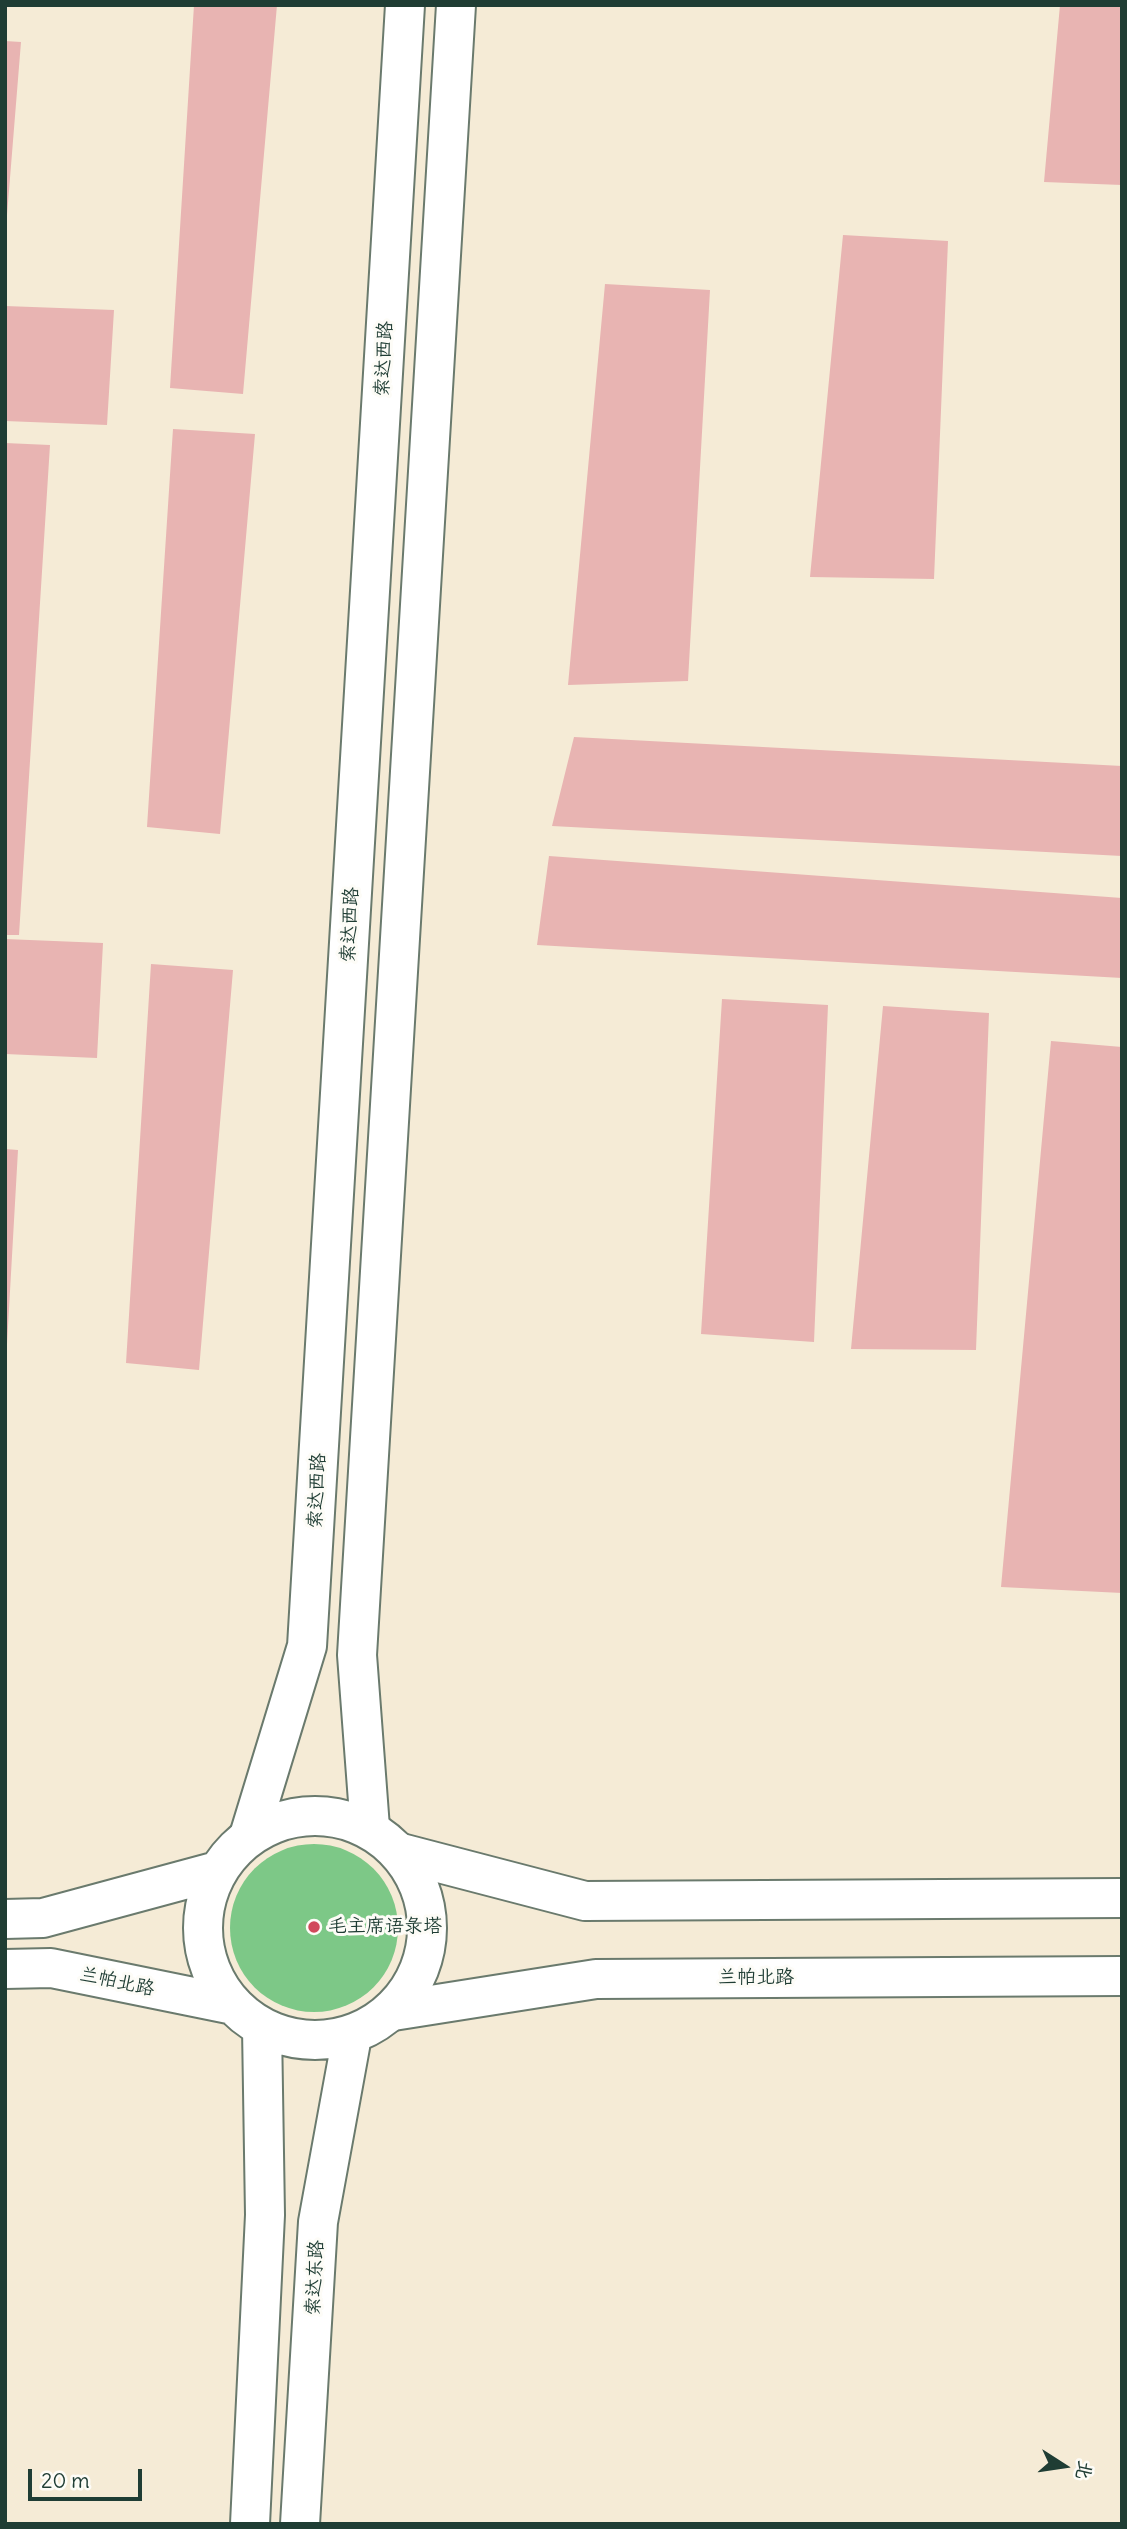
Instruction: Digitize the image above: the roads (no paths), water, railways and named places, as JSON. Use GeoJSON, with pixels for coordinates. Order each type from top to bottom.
{"type":"FeatureCollection","features":[{"type":"Feature","properties":{"kind":"main road","name":"索达西路"},"geometry":{"type":"LineString","coordinates":[[249,1836],[307,1646],[405,5]]}},
{"type":"Feature","properties":{"kind":"main road"},"geometry":{"type":"LineString","coordinates":[[370,1828],[358,1655],[456,5]]}},
{"type":"Feature","properties":{"kind":"main road"},"geometry":{"type":"LineString","coordinates":[[332,1815],[370,1828],[401,1853],[422,1887],[429,1930],[419,1972],[393,2011],[352,2036],[305,2042],[261,2028],[228,2004],[206,1959],[202,1914],[217,1871],[249,1836],[288,1818],[332,1815]]}},
{"type":"Feature","properties":{"kind":"main road"},"geometry":{"type":"LineString","coordinates":[[401,1853],[585,1901],[1122,1898]]}},
{"type":"Feature","properties":{"kind":"main road"},"geometry":{"type":"LineString","coordinates":[[5,1919],[43,1918],[217,1871]]}},
{"type":"Feature","properties":{"kind":"main road","name":"兰帕北路"},"geometry":{"type":"LineString","coordinates":[[5,1969],[51,1968],[228,2004]]}},
{"type":"Feature","properties":{"kind":"main road","name":"兰帕北路"},"geometry":{"type":"LineString","coordinates":[[393,2011],[596,1979],[1122,1976]]}},
{"type":"Feature","properties":{"kind":"main road"},"geometry":{"type":"LineString","coordinates":[[250,2524],[265,2215],[261,2028]]}},
{"type":"Feature","properties":{"kind":"main road","name":"索达东路"},"geometry":{"type":"LineString","coordinates":[[300,2524],[318,2222],[352,2036]]}},
{"type":"Feature","properties":{"kind":"place","name":"毛主席语录塔"},"geometry":{"type":"Point","coordinates":[314,1927]}}]}
